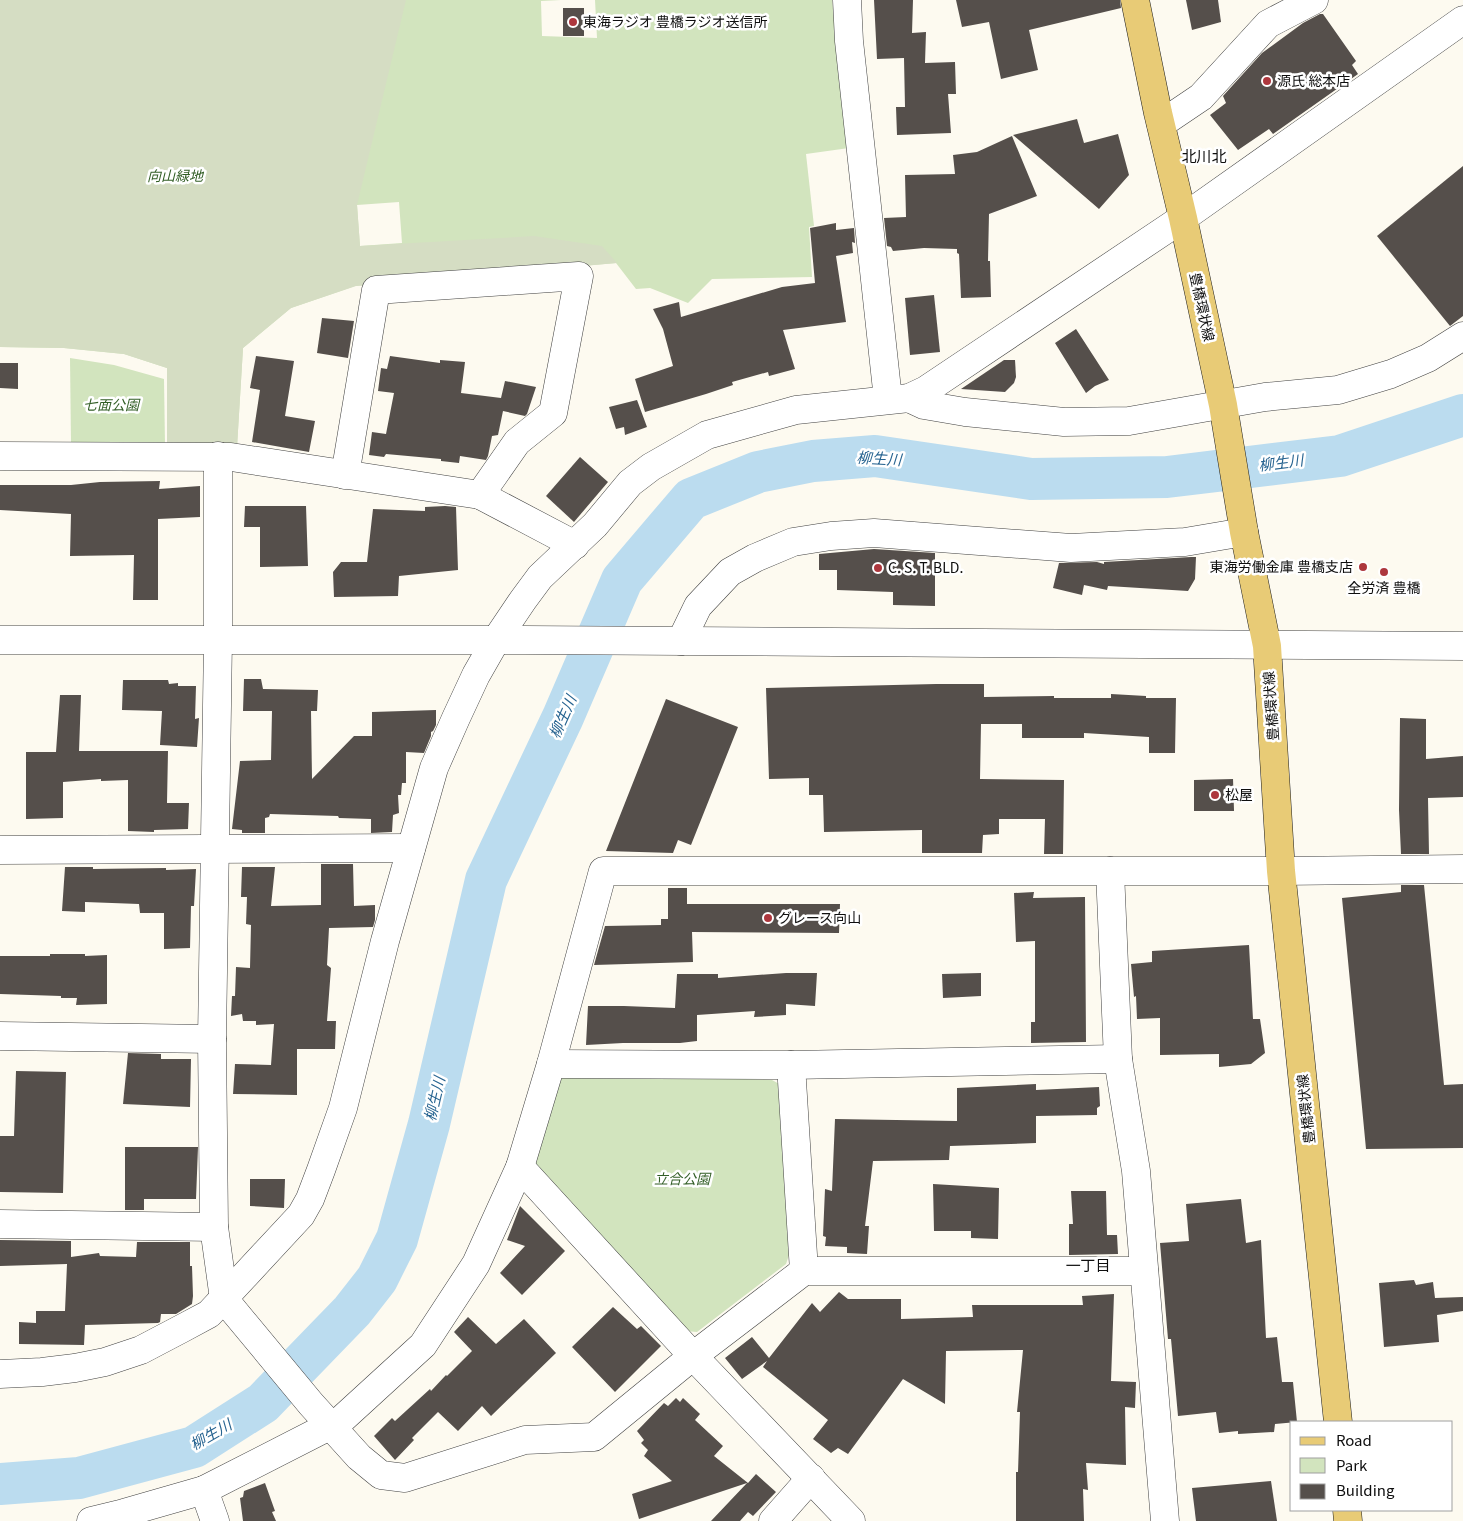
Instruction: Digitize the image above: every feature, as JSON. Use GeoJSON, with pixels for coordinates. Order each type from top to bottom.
{"type":"FeatureCollection","features":[{"type":"Feature","properties":{"kind":"main road","name":"豊橋環状線"},"geometry":{"type":"LineString","coordinates":[[1135,0],[1223,408],[1243,528],[1267,646],[1281,871],[1338,1421]]}},
{"type":"Feature","properties":{"kind":"street"},"geometry":{"type":"LineString","coordinates":[[848,0],[849,41],[899,398]]}},
{"type":"Feature","properties":{"kind":"street"},"geometry":{"type":"LineString","coordinates":[[1161,124],[1201,97],[1268,24],[1314,0]]}},
{"type":"Feature","properties":{"kind":"street"},"geometry":{"type":"LineString","coordinates":[[0,1374],[42,1372],[105,1362],[141,1350],[181,1329],[209,1314],[301,1214],[310,1199],[343,1108],[385,941],[434,768],[468,692],[496,640],[540,577],[595,526],[630,484],[651,467],[680,450],[707,436],[734,426],[796,410],[899,398],[926,390],[1183,218],[1463,20]]}},
{"type":"Feature","properties":{"kind":"street"},"geometry":{"type":"LineString","coordinates":[[345,475],[376,290],[579,276],[554,413],[517,442],[480,495]]}},
{"type":"Feature","properties":{"kind":"street"},"geometry":{"type":"LineString","coordinates":[[899,398],[924,405],[965,412],[1064,422],[1129,421],[1223,408],[1264,397],[1338,390],[1391,374],[1428,358],[1463,336]]}},
{"type":"Feature","properties":{"kind":"street"},"geometry":{"type":"LineString","coordinates":[[0,456],[231,457],[480,495],[575,544]]}},
{"type":"Feature","properties":{"kind":"street"},"geometry":{"type":"LineString","coordinates":[[218,456],[218,639],[212,1039],[214,1227],[224,1299],[358,1458],[381,1475],[405,1478],[525,1440],[594,1437],[693,1356],[804,1271],[1144,1272]]}},
{"type":"Feature","properties":{"kind":"street"},"geometry":{"type":"LineString","coordinates":[[678,641],[698,606],[730,572],[755,558],[793,542],[831,536],[874,533],[1071,548],[1185,542],[1243,528]]}},
{"type":"Feature","properties":{"kind":"street"},"geometry":{"type":"LineString","coordinates":[[0,640],[525,640],[1463,646]]}},
{"type":"Feature","properties":{"kind":"street"},"geometry":{"type":"LineString","coordinates":[[0,850],[410,848]]}},
{"type":"Feature","properties":{"kind":"street"},"geometry":{"type":"LineString","coordinates":[[91,1521],[124,1514],[204,1490],[340,1420],[423,1345],[476,1264],[520,1167],[551,1064],[603,871],[1281,871],[1463,869]]}},
{"type":"Feature","properties":{"kind":"street"},"geometry":{"type":"LineString","coordinates":[[1110,871],[1118,1059],[1136,1170],[1165,1521]]}},
{"type":"Feature","properties":{"kind":"street"},"geometry":{"type":"LineString","coordinates":[[0,1036],[212,1039]]}},
{"type":"Feature","properties":{"kind":"street"},"geometry":{"type":"LineString","coordinates":[[551,1064],[791,1066],[1118,1059]]}},
{"type":"Feature","properties":{"kind":"street"},"geometry":{"type":"LineString","coordinates":[[791,1066],[804,1271]]}},
{"type":"Feature","properties":{"kind":"street"},"geometry":{"type":"LineString","coordinates":[[520,1167],[693,1356],[851,1521]]}},
{"type":"Feature","properties":{"kind":"street"},"geometry":{"type":"LineString","coordinates":[[0,1224],[214,1227]]}},
{"type":"Feature","properties":{"kind":"street"},"geometry":{"type":"LineString","coordinates":[[773,1521],[811,1478]]}},
{"type":"Feature","properties":{"kind":"street"},"geometry":{"type":"LineString","coordinates":[[204,1490],[215,1521]]}},
{"type":"Feature","properties":{"kind":"green space"},"geometry":{"type":"Polygon","coordinates":[[[0,0],[561,0],[541,1],[542,36],[597,38],[595,0],[832,0],[849,148],[806,154],[814,226],[809,227],[812,277],[712,279],[688,303],[650,288],[636,289],[616,263],[355,286],[291,308],[243,348],[237,447],[167,444],[167,368],[124,354],[64,348],[0,347],[0,0]],[[399,202],[357,205],[360,246],[402,243],[399,202]]]}},
{"type":"Feature","properties":{"kind":"green space","name":"向山緑地"},"geometry":{"type":"Polygon","coordinates":[[[0,0],[406,0],[357,205],[360,246],[534,236],[602,246],[617,263],[356,286],[291,308],[243,348],[237,447],[167,444],[167,368],[124,354],[64,348],[0,347],[0,0]]]}},
{"type":"Feature","properties":{"kind":"green space","name":"七面公園"},"geometry":{"type":"Polygon","coordinates":[[[70,358],[114,365],[164,379],[165,445],[71,444],[70,358]]]}},
{"type":"Feature","properties":{"kind":"green space","name":"立合公園"},"geometry":{"type":"Polygon","coordinates":[[[567,1072],[772,1080],[781,1085],[790,1252],[786,1264],[697,1332],[685,1331],[531,1168],[552,1083],[567,1072]]]}},
{"type":"Feature","properties":{"kind":"water"},"geometry":{"type":"Polygon","coordinates":[[[0,1465],[3,1466],[25,1480],[0,1481],[0,1465]]]}},
{"type":"Feature","properties":{"kind":"building"},"geometry":{"type":"Polygon","coordinates":[[[874,0],[913,0],[912,33],[926,32],[925,63],[955,62],[956,94],[948,94],[951,133],[897,135],[896,107],[905,107],[904,58],[877,59],[874,0]]]}},
{"type":"Feature","properties":{"kind":"building"},"geometry":{"type":"Polygon","coordinates":[[[956,0],[1120,0],[1121,8],[1029,30],[1038,70],[1001,79],[989,22],[962,27],[956,0]]]}},
{"type":"Feature","properties":{"kind":"building"},"geometry":{"type":"Polygon","coordinates":[[[1186,0],[1218,0],[1221,22],[1192,30],[1186,0]]]}},
{"type":"Feature","properties":{"kind":"building","name":"東海ラジオ 豊橋ラジオ送信所"},"geometry":{"type":"Polygon","coordinates":[[[563,8],[584,8],[584,36],[563,36],[563,8]]]}},
{"type":"Feature","properties":{"kind":"building"},"geometry":{"type":"Polygon","coordinates":[[[1323,14],[1356,61],[1352,65],[1358,74],[1273,134],[1269,129],[1238,150],[1210,115],[1226,103],[1223,96],[1262,53],[1303,23],[1323,14]]]}},
{"type":"Feature","properties":{"kind":"building"},"geometry":{"type":"Polygon","coordinates":[[[1077,119],[1084,143],[1118,134],[1129,175],[1099,209],[1013,135],[1077,119]]]}},
{"type":"Feature","properties":{"kind":"building"},"geometry":{"type":"Polygon","coordinates":[[[1012,136],[1037,196],[989,214],[988,261],[990,261],[991,297],[961,298],[959,254],[957,249],[924,248],[893,251],[891,247],[887,246],[884,218],[906,217],[905,175],[955,174],[953,155],[977,152],[1012,136]]]}},
{"type":"Feature","properties":{"kind":"building"},"geometry":{"type":"Polygon","coordinates":[[[1463,166],[1463,316],[1450,326],[1377,236],[1463,166]]]}},
{"type":"Feature","properties":{"kind":"building"},"geometry":{"type":"Polygon","coordinates":[[[836,223],[836,230],[854,228],[855,243],[852,242],[853,253],[836,256],[846,322],[783,330],[795,369],[769,376],[768,372],[732,382],[733,385],[645,412],[635,379],[673,366],[663,329],[653,309],[679,302],[681,317],[782,287],[815,283],[810,228],[836,223]]]}},
{"type":"Feature","properties":{"kind":"building"},"geometry":{"type":"Polygon","coordinates":[[[934,295],[940,352],[910,355],[905,298],[934,295]]]}},
{"type":"Feature","properties":{"kind":"building"},"geometry":{"type":"Polygon","coordinates":[[[322,318],[354,321],[348,358],[317,353],[322,318]]]}},
{"type":"Feature","properties":{"kind":"building"},"geometry":{"type":"Polygon","coordinates":[[[1076,329],[1109,380],[1095,386],[1086,393],[1055,343],[1076,329]]]}},
{"type":"Feature","properties":{"kind":"building"},"geometry":{"type":"Polygon","coordinates":[[[256,356],[294,361],[285,416],[315,421],[309,452],[252,442],[260,390],[250,388],[256,356]]]}},
{"type":"Feature","properties":{"kind":"building"},"geometry":{"type":"Polygon","coordinates":[[[390,356],[440,363],[440,360],[465,362],[461,393],[501,398],[505,381],[536,387],[525,416],[503,411],[498,435],[492,436],[486,460],[460,456],[459,463],[441,461],[441,459],[386,454],[384,457],[369,455],[372,432],[386,434],[394,393],[378,391],[381,368],[387,369],[390,356]]]}},
{"type":"Feature","properties":{"kind":"building"},"geometry":{"type":"Polygon","coordinates":[[[1004,360],[1015,360],[1016,377],[1014,383],[1005,392],[961,389],[1004,360]]]}},
{"type":"Feature","properties":{"kind":"building"},"geometry":{"type":"Polygon","coordinates":[[[0,363],[18,363],[18,389],[0,388],[0,363]]]}},
{"type":"Feature","properties":{"kind":"building"},"geometry":{"type":"Polygon","coordinates":[[[637,400],[647,427],[625,435],[624,427],[616,429],[609,407],[637,400]]]}},
{"type":"Feature","properties":{"kind":"building"},"geometry":{"type":"Polygon","coordinates":[[[580,457],[608,482],[574,522],[546,496],[580,457]]]}},
{"type":"Feature","properties":{"kind":"building"},"geometry":{"type":"Polygon","coordinates":[[[160,481],[159,489],[200,486],[200,517],[158,519],[158,600],[133,600],[134,555],[70,556],[71,514],[0,510],[0,485],[71,485],[100,482],[160,481]]]}},
{"type":"Feature","properties":{"kind":"building"},"geometry":{"type":"Polygon","coordinates":[[[245,506],[306,506],[308,566],[260,567],[260,527],[244,527],[245,506]]]}},
{"type":"Feature","properties":{"kind":"building"},"geometry":{"type":"Polygon","coordinates":[[[425,507],[456,507],[458,570],[399,576],[398,596],[334,597],[333,572],[341,562],[367,562],[373,509],[425,511],[425,507]]]}},
{"type":"Feature","properties":{"kind":"building"},"geometry":{"type":"Polygon","coordinates":[[[874,549],[935,553],[935,606],[893,605],[893,592],[837,590],[837,570],[819,570],[819,554],[874,549]]]}},
{"type":"Feature","properties":{"kind":"building"},"geometry":{"type":"Polygon","coordinates":[[[1196,557],[1195,579],[1188,591],[1108,586],[1107,590],[1084,585],[1082,595],[1053,588],[1059,563],[1097,562],[1104,564],[1104,562],[1196,557]]]}},
{"type":"Feature","properties":{"kind":"building"},"geometry":{"type":"Polygon","coordinates":[[[244,679],[261,679],[263,689],[318,690],[317,711],[311,711],[312,779],[354,736],[372,736],[372,712],[436,710],[436,725],[431,732],[424,753],[406,752],[406,783],[402,783],[401,795],[398,795],[399,813],[393,815],[392,832],[371,833],[371,819],[270,814],[269,817],[265,818],[265,833],[242,833],[242,830],[232,829],[240,761],[271,760],[272,711],[243,711],[244,679]]]}},
{"type":"Feature","properties":{"kind":"building"},"geometry":{"type":"Polygon","coordinates":[[[123,680],[168,680],[169,684],[178,683],[178,686],[196,686],[195,719],[199,718],[197,747],[160,745],[162,711],[122,710],[123,680]]]}},
{"type":"Feature","properties":{"kind":"building"},"geometry":{"type":"Polygon","coordinates":[[[984,684],[984,697],[1054,696],[1054,698],[1111,698],[1111,694],[1146,696],[1146,698],[1176,698],[1175,753],[1149,753],[1149,737],[1084,733],[1084,738],[1022,738],[1022,724],[981,724],[980,779],[1064,780],[1063,854],[1044,854],[1045,819],[999,819],[999,834],[983,835],[982,853],[922,853],[922,830],[824,832],[823,795],[809,795],[809,778],[769,779],[766,688],[984,684]]]}},
{"type":"Feature","properties":{"kind":"building"},"geometry":{"type":"Polygon","coordinates":[[[60,695],[81,695],[79,751],[168,751],[167,803],[189,803],[188,829],[154,830],[154,832],[128,831],[128,780],[101,781],[101,779],[63,782],[63,818],[26,819],[26,752],[56,752],[60,695]]]}},
{"type":"Feature","properties":{"kind":"building"},"geometry":{"type":"Polygon","coordinates":[[[666,699],[738,727],[691,845],[678,840],[673,853],[606,851],[666,699]]]}},
{"type":"Feature","properties":{"kind":"building"},"geometry":{"type":"Polygon","coordinates":[[[1400,718],[1426,719],[1426,759],[1463,756],[1463,797],[1428,798],[1429,854],[1401,854],[1399,810],[1400,718]]]}},
{"type":"Feature","properties":{"kind":"building"},"geometry":{"type":"Polygon","coordinates":[[[1233,779],[1234,811],[1194,811],[1194,780],[1233,779]]]}},
{"type":"Feature","properties":{"kind":"building"},"geometry":{"type":"Polygon","coordinates":[[[321,864],[353,864],[354,906],[375,905],[373,927],[329,928],[327,965],[331,968],[327,1021],[336,1021],[335,1049],[297,1049],[297,1095],[233,1094],[235,1064],[271,1065],[274,1024],[256,1025],[256,1021],[243,1021],[242,1014],[231,1016],[232,996],[235,996],[236,967],[250,968],[251,925],[246,924],[247,897],[241,897],[242,867],[275,867],[271,906],[321,905],[321,864]]]}},
{"type":"Feature","properties":{"kind":"building"},"geometry":{"type":"Polygon","coordinates":[[[65,867],[93,867],[93,869],[196,869],[194,906],[191,906],[190,948],[164,949],[164,913],[140,913],[139,904],[85,902],[85,912],[62,911],[65,867]]]}},
{"type":"Feature","properties":{"kind":"building"},"geometry":{"type":"Polygon","coordinates":[[[1401,885],[1424,885],[1444,1085],[1463,1084],[1463,1148],[1366,1149],[1342,898],[1401,892],[1401,885]]]}},
{"type":"Feature","properties":{"kind":"building"},"geometry":{"type":"Polygon","coordinates":[[[668,888],[687,888],[687,904],[840,904],[839,933],[692,932],[693,962],[594,965],[605,926],[661,925],[661,919],[668,919],[668,888]]]}},
{"type":"Feature","properties":{"kind":"building"},"geometry":{"type":"Polygon","coordinates":[[[1034,892],[1033,898],[1085,897],[1086,1042],[1031,1043],[1031,1022],[1035,1022],[1035,941],[1016,942],[1014,893],[1034,892]]]}},
{"type":"Feature","properties":{"kind":"building"},"geometry":{"type":"Polygon","coordinates":[[[1249,945],[1253,1019],[1260,1019],[1265,1053],[1251,1064],[1219,1067],[1219,1054],[1160,1055],[1160,1018],[1137,1019],[1136,996],[1134,997],[1131,964],[1152,962],[1152,951],[1249,945]]]}},
{"type":"Feature","properties":{"kind":"building"},"geometry":{"type":"Polygon","coordinates":[[[50,954],[107,955],[107,1004],[76,1005],[77,998],[0,994],[0,956],[50,956],[50,954]]]}},
{"type":"Feature","properties":{"kind":"building"},"geometry":{"type":"Polygon","coordinates":[[[786,973],[817,973],[815,1006],[786,1004],[786,1015],[754,1017],[755,1011],[697,1015],[697,1041],[586,1045],[588,1006],[675,1008],[677,974],[718,974],[718,978],[786,973]]]}},
{"type":"Feature","properties":{"kind":"building"},"geometry":{"type":"Polygon","coordinates":[[[981,973],[981,996],[943,998],[942,974],[981,973]]]}},
{"type":"Feature","properties":{"kind":"building"},"geometry":{"type":"Polygon","coordinates":[[[128,1053],[161,1054],[161,1059],[191,1059],[190,1107],[123,1104],[128,1053]]]}},
{"type":"Feature","properties":{"kind":"building"},"geometry":{"type":"Polygon","coordinates":[[[16,1071],[66,1072],[63,1193],[0,1192],[0,1136],[14,1136],[16,1071]]]}},
{"type":"Feature","properties":{"kind":"building"},"geometry":{"type":"Polygon","coordinates":[[[1036,1084],[1036,1090],[1099,1087],[1100,1106],[1097,1108],[1097,1115],[1036,1116],[1036,1143],[950,1146],[949,1160],[873,1161],[865,1226],[869,1226],[867,1254],[847,1253],[847,1247],[825,1246],[826,1237],[823,1236],[825,1189],[832,1191],[835,1119],[957,1121],[957,1088],[1036,1084]]]}},
{"type":"Feature","properties":{"kind":"building"},"geometry":{"type":"Polygon","coordinates":[[[125,1147],[198,1147],[196,1199],[144,1199],[144,1210],[125,1210],[125,1147]]]}},
{"type":"Feature","properties":{"kind":"building"},"geometry":{"type":"Polygon","coordinates":[[[250,1179],[285,1179],[284,1208],[250,1206],[250,1179]]]}},
{"type":"Feature","properties":{"kind":"building"},"geometry":{"type":"Polygon","coordinates":[[[933,1184],[999,1188],[998,1239],[971,1238],[971,1231],[934,1231],[933,1184]]]}},
{"type":"Feature","properties":{"kind":"building"},"geometry":{"type":"Polygon","coordinates":[[[1071,1191],[1106,1191],[1107,1235],[1117,1235],[1118,1254],[1069,1255],[1069,1224],[1073,1224],[1071,1191]]]}},
{"type":"Feature","properties":{"kind":"building"},"geometry":{"type":"Polygon","coordinates":[[[1241,1199],[1246,1243],[1261,1240],[1266,1338],[1277,1337],[1282,1382],[1293,1382],[1297,1421],[1275,1424],[1274,1432],[1238,1434],[1238,1431],[1219,1433],[1216,1412],[1178,1416],[1171,1339],[1168,1339],[1160,1243],[1189,1241],[1186,1204],[1241,1199]]]}},
{"type":"Feature","properties":{"kind":"building"},"geometry":{"type":"Polygon","coordinates":[[[520,1206],[565,1251],[522,1295],[500,1273],[525,1246],[507,1240],[520,1206]]]}},
{"type":"Feature","properties":{"kind":"building"},"geometry":{"type":"Polygon","coordinates":[[[0,1240],[71,1241],[71,1257],[99,1253],[100,1256],[136,1257],[137,1242],[190,1242],[192,1304],[176,1314],[161,1314],[160,1322],[158,1323],[85,1325],[84,1345],[19,1344],[19,1322],[36,1323],[36,1311],[65,1311],[67,1264],[0,1266],[0,1240]]]}},
{"type":"Feature","properties":{"kind":"building"},"geometry":{"type":"Polygon","coordinates":[[[1414,1280],[1416,1285],[1433,1282],[1435,1298],[1463,1297],[1463,1311],[1437,1315],[1439,1342],[1384,1347],[1379,1283],[1414,1280]]]}},
{"type":"Feature","properties":{"kind":"building"},"geometry":{"type":"Polygon","coordinates":[[[839,1292],[848,1299],[901,1299],[901,1319],[973,1317],[972,1305],[1083,1305],[1082,1296],[1114,1294],[1111,1381],[1136,1382],[1135,1408],[1125,1407],[1126,1465],[1086,1463],[1088,1490],[1083,1489],[1084,1521],[1016,1521],[1016,1472],[1018,1472],[1020,1412],[1017,1412],[1023,1350],[946,1351],[945,1404],[903,1379],[848,1454],[838,1448],[831,1453],[813,1439],[828,1420],[763,1367],[767,1361],[742,1379],[725,1358],[752,1337],[769,1358],[812,1303],[820,1312],[839,1292]]]}},
{"type":"Feature","properties":{"kind":"building"},"geometry":{"type":"Polygon","coordinates":[[[613,1307],[637,1329],[641,1326],[661,1346],[615,1392],[572,1347],[613,1307]]]}},
{"type":"Feature","properties":{"kind":"building"},"geometry":{"type":"Polygon","coordinates":[[[468,1317],[496,1344],[524,1319],[556,1353],[491,1416],[482,1406],[458,1431],[438,1412],[412,1438],[414,1440],[395,1460],[374,1436],[392,1418],[395,1421],[430,1389],[431,1391],[472,1351],[454,1332],[468,1317]]]}},
{"type":"Feature","properties":{"kind":"building"},"geometry":{"type":"Polygon","coordinates":[[[676,1398],[680,1402],[683,1398],[700,1414],[695,1420],[723,1446],[714,1456],[748,1483],[756,1474],[776,1492],[753,1516],[748,1512],[740,1521],[711,1521],[747,1483],[639,1519],[632,1494],[672,1481],[644,1456],[648,1450],[641,1443],[644,1440],[637,1431],[664,1403],[668,1406],[676,1398]]]}},
{"type":"Feature","properties":{"kind":"building"},"geometry":{"type":"Polygon","coordinates":[[[1271,1481],[1277,1521],[1196,1521],[1192,1488],[1271,1481]]]}},
{"type":"Feature","properties":{"kind":"building"},"geometry":{"type":"Polygon","coordinates":[[[265,1483],[275,1511],[272,1512],[276,1521],[243,1521],[240,1498],[243,1497],[244,1491],[265,1483]]]}},
{"type":"Feature","properties":{"kind":"waterway","name":"柳生川"},"geometry":{"type":"LineString","coordinates":[[0,1484],[79,1478],[194,1447],[263,1403],[352,1311],[377,1279],[397,1239],[429,1124],[486,880],[563,717],[622,580],[691,499],[758,472],[813,461],[875,456],[1031,479],[1167,477],[1340,456],[1463,415]]}},
{"type":"Feature","properties":{"kind":"place","name":"東海ラジオ 豊橋ラジオ送信所"},"geometry":{"type":"Point","coordinates":[573,22]}},
{"type":"Feature","properties":{"kind":"place","name":"源氏 総本店"},"geometry":{"type":"Point","coordinates":[1267,81]}},
{"type":"Feature","properties":{"kind":"place","name":"東海労働金庫 豊橋支店"},"geometry":{"type":"Point","coordinates":[1363,567]}},
{"type":"Feature","properties":{"kind":"place","name":"C. S. T. BLD."},"geometry":{"type":"Point","coordinates":[878,568]}},
{"type":"Feature","properties":{"kind":"place","name":"全労済 豊橋"},"geometry":{"type":"Point","coordinates":[1384,572]}},
{"type":"Feature","properties":{"kind":"place","name":"松屋"},"geometry":{"type":"Point","coordinates":[1215,795]}},
{"type":"Feature","properties":{"kind":"place","name":"グレース向山"},"geometry":{"type":"Point","coordinates":[768,918]}},
{"type":"Feature","properties":{"kind":"district","name":"北川北"},"geometry":{"type":"Point","coordinates":[1204,157]}},
{"type":"Feature","properties":{"kind":"district","name":"一丁目"},"geometry":{"type":"Point","coordinates":[1088,1266]}}]}
